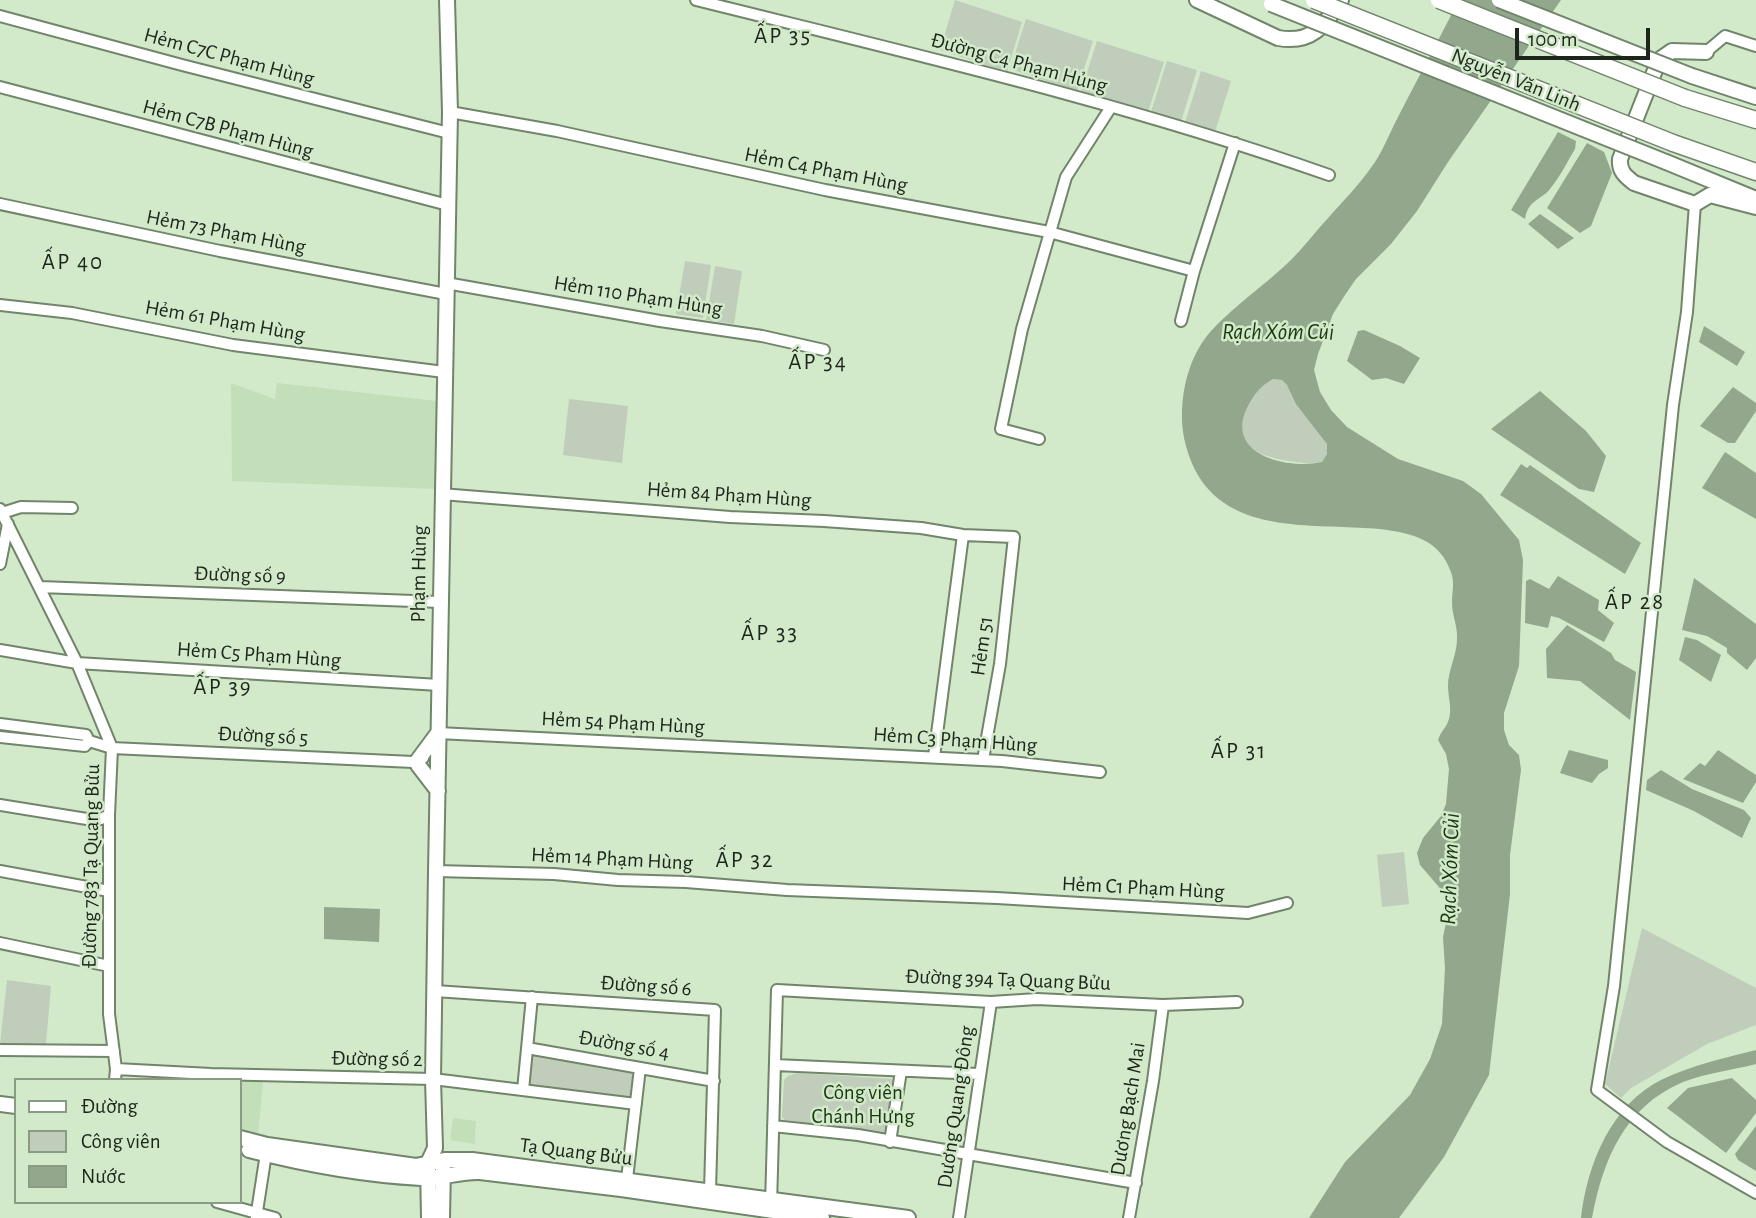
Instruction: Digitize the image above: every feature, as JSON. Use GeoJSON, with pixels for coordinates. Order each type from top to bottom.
{"type":"FeatureCollection","features":[{"type":"Feature","properties":{"kind":"highway","name":"Nguyễn Văn Linh"},"geometry":{"type":"LineString","coordinates":[[1314,0],[1673,143],[1756,172]]}},
{"type":"Feature","properties":{"kind":"highway"},"geometry":{"type":"LineString","coordinates":[[1439,0],[1685,98],[1756,120]]}},
{"type":"Feature","properties":{"kind":"main road","name":"Phạm Hùng"},"geometry":{"type":"LineString","coordinates":[[433,1172],[441,494],[450,112],[447,0]]}},
{"type":"Feature","properties":{"kind":"main road"},"geometry":{"type":"LineString","coordinates":[[1196,0],[1278,38],[1291,40],[1303,39],[1313,34],[1329,18],[1341,0]]}},
{"type":"Feature","properties":{"kind":"main road"},"geometry":{"type":"LineString","coordinates":[[1499,0],[1692,76],[1756,97]]}},
{"type":"Feature","properties":{"kind":"main road","name":"Nguyễn Văn Linh"},"geometry":{"type":"LineString","coordinates":[[1266,2],[1756,199]]}},
{"type":"Feature","properties":{"kind":"main road"},"geometry":{"type":"LineString","coordinates":[[1706,52],[1672,51],[1658,60],[1620,159],[1622,172],[1634,183],[1695,204],[1710,195],[1756,207]]}},
{"type":"Feature","properties":{"kind":"main road"},"geometry":{"type":"LineString","coordinates":[[438,733],[416,762],[438,791]]}},
{"type":"Feature","properties":{"kind":"main road","name":"Tạ Quang Bửu"},"geometry":{"type":"LineString","coordinates":[[242,1139],[267,1150]]}},
{"type":"Feature","properties":{"kind":"main road","name":"Tạ Quang Bửu"},"geometry":{"type":"LineString","coordinates":[[242,1148],[267,1150],[370,1173],[480,1172],[710,1191],[822,1218]]}},
{"type":"Feature","properties":{"kind":"main road"},"geometry":{"type":"LineString","coordinates":[[435,1148],[444,1160]]}},
{"type":"Feature","properties":{"kind":"main road","name":"Tạ Quang Bửu"},"geometry":{"type":"LineString","coordinates":[[433,1172],[444,1160],[472,1160],[771,1205],[908,1218]]}},
{"type":"Feature","properties":{"kind":"main road"},"geometry":{"type":"LineString","coordinates":[[429,1218],[433,1172]]}},
{"type":"Feature","properties":{"kind":"main road"},"geometry":{"type":"LineString","coordinates":[[433,1172],[442,1218]]}},
{"type":"Feature","properties":{"kind":"street","name":"Đường C4 Phạm Hủng"},"geometry":{"type":"LineString","coordinates":[[696,0],[1074,95],[1329,175]]}},
{"type":"Feature","properties":{"kind":"street","name":"Hẻm C7C Phạm Hùng"},"geometry":{"type":"LineString","coordinates":[[0,16],[449,133]]}},
{"type":"Feature","properties":{"kind":"street"},"geometry":{"type":"LineString","coordinates":[[1706,52],[1725,36],[1756,46]]}},
{"type":"Feature","properties":{"kind":"street","name":"Hẻm C7B Phạm Hùng"},"geometry":{"type":"LineString","coordinates":[[0,87],[447,205]]}},
{"type":"Feature","properties":{"kind":"street"},"geometry":{"type":"LineString","coordinates":[[1039,439],[1000,429],[1022,329],[1066,177],[1111,107]]}},
{"type":"Feature","properties":{"kind":"street","name":"Hẻm C4 Phạm Hùng"},"geometry":{"type":"LineString","coordinates":[[450,112],[556,131],[825,190],[1049,232],[1194,271]]}},
{"type":"Feature","properties":{"kind":"street"},"geometry":{"type":"LineString","coordinates":[[1181,321],[1194,271],[1235,144]]}},
{"type":"Feature","properties":{"kind":"street","name":"Hẻm 73 Phạm Hùng"},"geometry":{"type":"LineString","coordinates":[[0,204],[220,251],[446,289]]}},
{"type":"Feature","properties":{"kind":"street"},"geometry":{"type":"LineString","coordinates":[[1695,204],[1688,312],[1673,405],[1614,986],[1597,1090],[1667,1142],[1756,1193]]}},
{"type":"Feature","properties":{"kind":"street","name":"Hẻm 110 Phạm Hùng"},"geometry":{"type":"LineString","coordinates":[[446,289],[762,336],[824,351]]}},
{"type":"Feature","properties":{"kind":"street","name":"Hẻm 61 Phạm Hùng"},"geometry":{"type":"LineString","coordinates":[[0,305],[72,313],[233,345],[444,372]]}},
{"type":"Feature","properties":{"kind":"street","name":"Hẻm 84 Phạm Hùng"},"geometry":{"type":"LineString","coordinates":[[441,494],[730,517],[910,527],[963,535],[1014,537]]}},
{"type":"Feature","properties":{"kind":"street"},"geometry":{"type":"LineString","coordinates":[[1,511],[21,507],[72,508]]}},
{"type":"Feature","properties":{"kind":"street","name":"Đường 783 Tạ Quang Bửu"},"geometry":{"type":"LineString","coordinates":[[1,511],[77,663],[111,748],[109,1014],[115,1074]]}},
{"type":"Feature","properties":{"kind":"street"},"geometry":{"type":"LineString","coordinates":[[0,564],[8,524]]}},
{"type":"Feature","properties":{"kind":"street"},"geometry":{"type":"LineString","coordinates":[[934,757],[963,535]]}},
{"type":"Feature","properties":{"kind":"street","name":"Hẻm 51"},"geometry":{"type":"LineString","coordinates":[[983,760],[1000,664],[1014,537]]}},
{"type":"Feature","properties":{"kind":"street","name":"Đường số 9"},"geometry":{"type":"LineString","coordinates":[[40,587],[440,602]]}},
{"type":"Feature","properties":{"kind":"street","name":"Hẻm C5 Phạm Hùng"},"geometry":{"type":"LineString","coordinates":[[0,650],[77,663],[439,685]]}},
{"type":"Feature","properties":{"kind":"street","name":"Đường số 5"},"geometry":{"type":"LineString","coordinates":[[0,724],[86,735],[89,741],[111,748],[416,762],[422,768],[438,762]]}},
{"type":"Feature","properties":{"kind":"street","name":"Hẻm 54 Phạm Hùng"},"geometry":{"type":"LineString","coordinates":[[438,733],[806,751]]}},
{"type":"Feature","properties":{"kind":"street"},"geometry":{"type":"LineString","coordinates":[[0,737],[85,746],[89,741]]}},
{"type":"Feature","properties":{"kind":"street","name":"Hẻm C3 Phạm Hùng"},"geometry":{"type":"LineString","coordinates":[[806,751],[983,760],[1100,772]]}},
{"type":"Feature","properties":{"kind":"street"},"geometry":{"type":"LineString","coordinates":[[0,805],[93,820],[109,815]]}},
{"type":"Feature","properties":{"kind":"street"},"geometry":{"type":"LineString","coordinates":[[0,871],[109,891]]}},
{"type":"Feature","properties":{"kind":"street","name":"Hẻm 14 Phạm Hùng"},"geometry":{"type":"LineString","coordinates":[[436,871],[554,874],[618,880],[745,885],[787,890],[997,898]]}},
{"type":"Feature","properties":{"kind":"street","name":"Hẻm C1 Phạm Hùng"},"geometry":{"type":"LineString","coordinates":[[997,898],[1248,913],[1287,903]]}},
{"type":"Feature","properties":{"kind":"street"},"geometry":{"type":"LineString","coordinates":[[0,943],[109,966]]}},
{"type":"Feature","properties":{"kind":"street","name":"Đường số 6"},"geometry":{"type":"LineString","coordinates":[[435,990],[715,1010],[710,1191]]}},
{"type":"Feature","properties":{"kind":"street","name":"Đường 394 Tạ Quang Bửu"},"geometry":{"type":"LineString","coordinates":[[775,1065],[777,990],[990,1002],[1037,999],[1163,1005],[1237,1002]]}},
{"type":"Feature","properties":{"kind":"street"},"geometry":{"type":"LineString","coordinates":[[523,1090],[532,997]]}},
{"type":"Feature","properties":{"kind":"street","name":"Dương Quang Đông"},"geometry":{"type":"LineString","coordinates":[[959,1218],[990,1002]]}},
{"type":"Feature","properties":{"kind":"street","name":"Dương Bạch Mai"},"geometry":{"type":"LineString","coordinates":[[1129,1218],[1163,1005]]}},
{"type":"Feature","properties":{"kind":"street","name":"Đường số 4"},"geometry":{"type":"LineString","coordinates":[[527,1048],[714,1081]]}},
{"type":"Feature","properties":{"kind":"street"},"geometry":{"type":"LineString","coordinates":[[0,1050],[114,1051]]}},
{"type":"Feature","properties":{"kind":"street"},"geometry":{"type":"LineString","coordinates":[[771,1205],[775,1065],[979,1074]]}},
{"type":"Feature","properties":{"kind":"street"},"geometry":{"type":"LineString","coordinates":[[627,1185],[640,1068]]}},
{"type":"Feature","properties":{"kind":"street"},"geometry":{"type":"LineString","coordinates":[[890,1142],[901,1071]]}},
{"type":"Feature","properties":{"kind":"street","name":"Đường số 2"},"geometry":{"type":"LineString","coordinates":[[115,1074],[433,1079],[636,1104]]}},
{"type":"Feature","properties":{"kind":"street"},"geometry":{"type":"LineString","coordinates":[[773,1126],[858,1135],[1136,1183]]}},
{"type":"Feature","properties":{"kind":"street"},"geometry":{"type":"LineString","coordinates":[[256,1215],[267,1150]]}},
{"type":"Feature","properties":{"kind":"street"},"geometry":{"type":"LineString","coordinates":[[223,1204],[275,1218]]}},
{"type":"Feature","properties":{"kind":"shaded area"},"geometry":{"type":"Polygon","coordinates":[[[231,383],[275,399],[277,383],[437,401],[437,489],[232,481],[231,383]]]}},
{"type":"Feature","properties":{"kind":"shaded area"},"geometry":{"type":"Polygon","coordinates":[[[171,1073],[222,1078],[171,1078],[171,1073]]]}},
{"type":"Feature","properties":{"kind":"shaded area"},"geometry":{"type":"Polygon","coordinates":[[[242,1080],[263,1082],[258,1137],[242,1133],[242,1080]]]}},
{"type":"Feature","properties":{"kind":"shaded area"},"geometry":{"type":"Polygon","coordinates":[[[453,1118],[476,1121],[475,1144],[450,1140],[453,1118]]]}},
{"type":"Feature","properties":{"kind":"green space"},"geometry":{"type":"Polygon","coordinates":[[[955,0],[1022,22],[1007,72],[940,50],[955,0]]]}},
{"type":"Feature","properties":{"kind":"green space"},"geometry":{"type":"Polygon","coordinates":[[[1026,19],[1093,41],[1077,91],[1010,69],[1026,19]]]}},
{"type":"Feature","properties":{"kind":"green space"},"geometry":{"type":"Polygon","coordinates":[[[1097,41],[1164,62],[1148,112],[1081,91],[1097,41]]]}},
{"type":"Feature","properties":{"kind":"green space"},"geometry":{"type":"Polygon","coordinates":[[[1167,61],[1197,70],[1180,125],[1150,115],[1167,61]]]}},
{"type":"Feature","properties":{"kind":"green space"},"geometry":{"type":"Polygon","coordinates":[[[1201,71],[1231,81],[1214,135],[1184,126],[1201,71]]]}},
{"type":"Feature","properties":{"kind":"green space"},"geometry":{"type":"Polygon","coordinates":[[[685,261],[711,265],[703,318],[676,314],[685,261]]]}},
{"type":"Feature","properties":{"kind":"green space"},"geometry":{"type":"Polygon","coordinates":[[[715,266],[742,271],[734,324],[706,320],[715,266]]]}},
{"type":"Feature","properties":{"kind":"green space"},"geometry":{"type":"Polygon","coordinates":[[[1273,379],[1282,380],[1287,385],[1327,444],[1327,454],[1322,462],[1298,462],[1266,456],[1249,446],[1244,439],[1243,419],[1248,406],[1259,390],[1273,379]]]}},
{"type":"Feature","properties":{"kind":"green space"},"geometry":{"type":"Polygon","coordinates":[[[569,399],[628,406],[622,463],[563,455],[569,399]]]}},
{"type":"Feature","properties":{"kind":"green space"},"geometry":{"type":"Polygon","coordinates":[[[1404,852],[1409,904],[1382,907],[1377,855],[1404,852]]]}},
{"type":"Feature","properties":{"kind":"green space"},"geometry":{"type":"Polygon","coordinates":[[[1642,928],[1756,988],[1756,1025],[1707,1044],[1631,1088],[1621,1098],[1605,1084],[1642,928]]]}},
{"type":"Feature","properties":{"kind":"green space"},"geometry":{"type":"Polygon","coordinates":[[[7,980],[51,986],[46,1044],[0,1044],[7,980]]]}},
{"type":"Feature","properties":{"kind":"green space"},"geometry":{"type":"Polygon","coordinates":[[[527,1052],[638,1068],[636,1101],[527,1084],[527,1052]]]}},
{"type":"Feature","properties":{"kind":"green space","name":"Công viên Chánh Hưng"},"geometry":{"type":"Polygon","coordinates":[[[797,1073],[892,1079],[895,1083],[887,1132],[882,1135],[785,1120],[782,1117],[784,1080],[797,1073]]]}},
{"type":"Feature","properties":{"kind":"water","name":"Rạch Xóm Củi"},"geometry":{"type":"Polygon","coordinates":[[[1459,0],[1561,0],[1417,211],[1345,295],[1333,314],[1314,370],[1320,392],[1331,410],[1347,427],[1398,459],[1463,481],[1481,494],[1519,540],[1523,560],[1519,666],[1504,713],[1504,730],[1509,745],[1519,755],[1521,770],[1489,1075],[1444,1157],[1399,1218],[1309,1218],[1345,1162],[1410,1095],[1430,1059],[1442,1024],[1445,968],[1443,937],[1449,909],[1445,894],[1420,865],[1417,853],[1423,838],[1441,816],[1446,804],[1449,769],[1446,754],[1438,740],[1449,718],[1448,680],[1457,645],[1452,608],[1453,580],[1451,572],[1433,546],[1403,533],[1278,522],[1239,511],[1207,488],[1186,446],[1183,401],[1189,370],[1211,331],[1290,261],[1374,163],[1459,0]],[[1273,379],[1253,397],[1243,423],[1244,436],[1251,447],[1276,460],[1307,464],[1322,462],[1327,454],[1327,444],[1296,404],[1282,380],[1273,379]]]}},
{"type":"Feature","properties":{"kind":"water"},"geometry":{"type":"Polygon","coordinates":[[[1558,132],[1576,141],[1575,149],[1550,189],[1529,208],[1525,219],[1511,210],[1558,132]]]}},
{"type":"Feature","properties":{"kind":"water"},"geometry":{"type":"Polygon","coordinates":[[[1587,143],[1604,152],[1612,173],[1591,226],[1580,233],[1547,208],[1587,143]]]}},
{"type":"Feature","properties":{"kind":"water"},"geometry":{"type":"Polygon","coordinates":[[[1540,214],[1574,238],[1558,249],[1528,224],[1540,214]]]}},
{"type":"Feature","properties":{"kind":"water"},"geometry":{"type":"Polygon","coordinates":[[[1704,326],[1745,352],[1737,366],[1699,342],[1704,326]]]}},
{"type":"Feature","properties":{"kind":"water"},"geometry":{"type":"Polygon","coordinates":[[[1364,330],[1420,358],[1404,384],[1386,378],[1372,380],[1347,361],[1358,331],[1364,330]]]}},
{"type":"Feature","properties":{"kind":"water"},"geometry":{"type":"Polygon","coordinates":[[[1733,387],[1756,403],[1756,411],[1735,443],[1728,443],[1700,426],[1733,387]]]}},
{"type":"Feature","properties":{"kind":"water"},"geometry":{"type":"Polygon","coordinates":[[[1540,391],[1586,431],[1606,456],[1594,492],[1579,489],[1491,429],[1540,391]]]}},
{"type":"Feature","properties":{"kind":"water"},"geometry":{"type":"Polygon","coordinates":[[[1725,452],[1756,473],[1756,519],[1702,488],[1725,452]]]}},
{"type":"Feature","properties":{"kind":"water"},"geometry":{"type":"Polygon","coordinates":[[[1521,464],[1527,468],[1530,465],[1641,543],[1625,574],[1500,495],[1521,464]]]}},
{"type":"Feature","properties":{"kind":"water"},"geometry":{"type":"Polygon","coordinates":[[[1558,576],[1599,600],[1598,610],[1614,623],[1604,642],[1551,616],[1548,628],[1525,623],[1526,581],[1530,579],[1549,589],[1558,576]]]}},
{"type":"Feature","properties":{"kind":"water"},"geometry":{"type":"Polygon","coordinates":[[[1694,578],[1756,624],[1756,658],[1747,670],[1727,653],[1727,648],[1707,636],[1682,630],[1694,578]]]}},
{"type":"Feature","properties":{"kind":"water"},"geometry":{"type":"Polygon","coordinates":[[[1567,625],[1636,672],[1630,720],[1580,681],[1547,678],[1546,649],[1567,625]]]}},
{"type":"Feature","properties":{"kind":"water"},"geometry":{"type":"Polygon","coordinates":[[[1685,637],[1697,640],[1721,655],[1711,682],[1679,660],[1685,637]]]}},
{"type":"Feature","properties":{"kind":"water"},"geometry":{"type":"Polygon","coordinates":[[[1569,750],[1608,760],[1608,768],[1592,783],[1560,773],[1569,750]]]}},
{"type":"Feature","properties":{"kind":"water"},"geometry":{"type":"Polygon","coordinates":[[[1718,750],[1756,775],[1756,782],[1743,803],[1683,779],[1700,763],[1705,766],[1718,750]]]}},
{"type":"Feature","properties":{"kind":"water"},"geometry":{"type":"Polygon","coordinates":[[[1661,770],[1692,789],[1744,810],[1751,818],[1742,838],[1694,811],[1646,790],[1647,780],[1661,770]]]}},
{"type":"Feature","properties":{"kind":"water"},"geometry":{"type":"Polygon","coordinates":[[[324,907],[380,909],[379,942],[324,939],[324,907]]]}},
{"type":"Feature","properties":{"kind":"water"},"geometry":{"type":"Polygon","coordinates":[[[1756,1050],[1756,1064],[1683,1082],[1645,1106],[1631,1121],[1610,1156],[1592,1218],[1581,1218],[1596,1157],[1616,1120],[1629,1104],[1645,1090],[1674,1074],[1756,1050]]]}},
{"type":"Feature","properties":{"kind":"water"},"geometry":{"type":"Polygon","coordinates":[[[1732,1078],[1756,1100],[1756,1113],[1726,1153],[1667,1108],[1688,1088],[1732,1078]]]}},
{"type":"Feature","properties":{"kind":"water"},"geometry":{"type":"Polygon","coordinates":[[[1756,1126],[1756,1171],[1738,1160],[1735,1154],[1756,1126]]]}},
{"type":"Feature","properties":{"kind":"district","name":"ẤP 35"},"geometry":{"type":"Point","coordinates":[783,36]}},
{"type":"Feature","properties":{"kind":"district","name":"ẤP 40"},"geometry":{"type":"Point","coordinates":[73,262]}},
{"type":"Feature","properties":{"kind":"district","name":"ẤP 34"},"geometry":{"type":"Point","coordinates":[818,362]}},
{"type":"Feature","properties":{"kind":"district","name":"ẤP 28"},"geometry":{"type":"Point","coordinates":[1635,602]}},
{"type":"Feature","properties":{"kind":"district","name":"ẤP 33"},"geometry":{"type":"Point","coordinates":[770,633]}},
{"type":"Feature","properties":{"kind":"district","name":"ẤP 39"},"geometry":{"type":"Point","coordinates":[223,687]}},
{"type":"Feature","properties":{"kind":"district","name":"ẤP 31"},"geometry":{"type":"Point","coordinates":[1239,751]}},
{"type":"Feature","properties":{"kind":"district","name":"ẤP 32"},"geometry":{"type":"Point","coordinates":[745,860]}}]}
